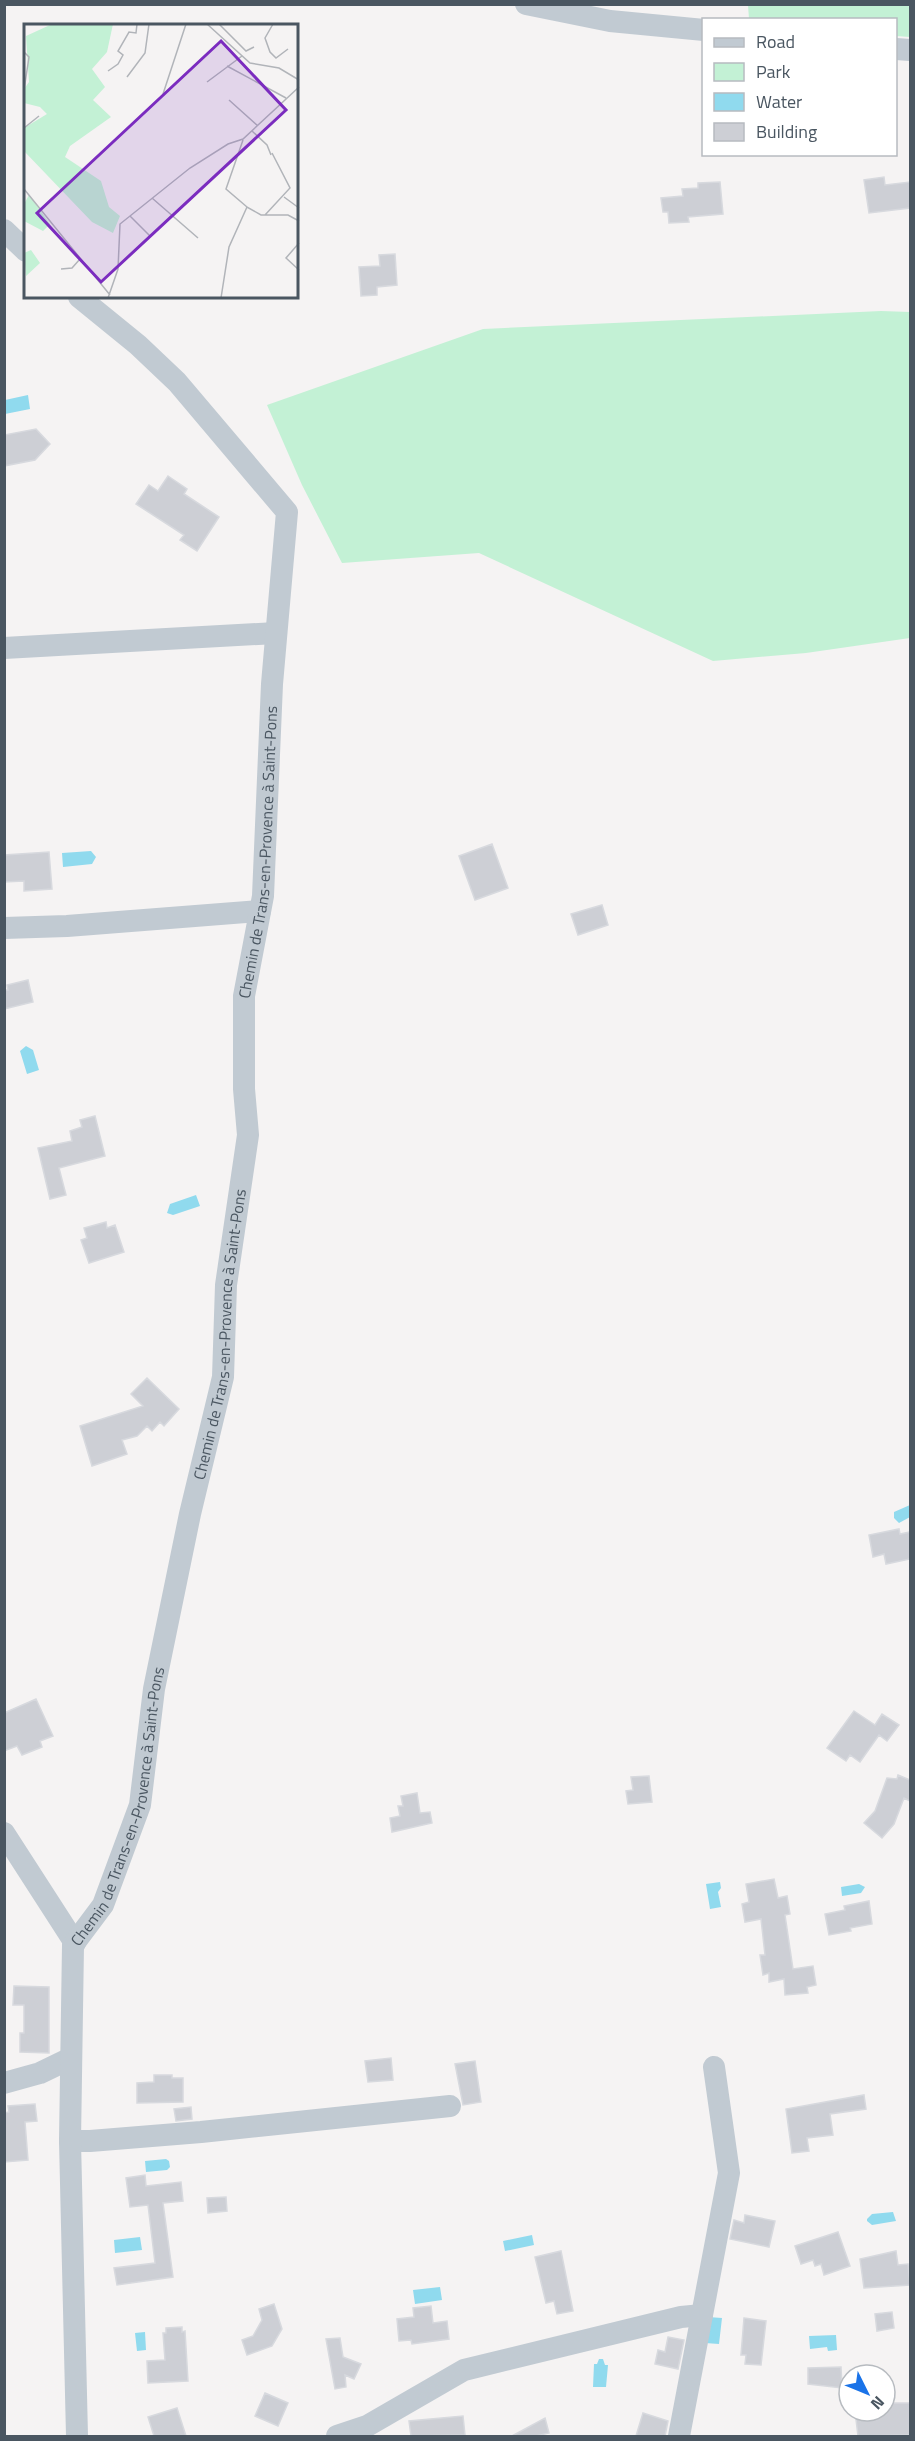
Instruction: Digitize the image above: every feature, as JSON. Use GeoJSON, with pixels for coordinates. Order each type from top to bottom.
{"type":"FeatureCollection","features":[{"type":"Feature","properties":{"kind":"street"},"geometry":{"type":"LineString","coordinates":[[526,4],[610,21],[702,30]]}},
{"type":"Feature","properties":{"kind":"street"},"geometry":{"type":"LineString","coordinates":[[4,230],[24,249]]}},
{"type":"Feature","properties":{"kind":"street","name":"Chemin de Trans-en-Provence à Saint-Pons"},"geometry":{"type":"LineString","coordinates":[[78,2436],[74,2371],[70,2141],[73,1945],[103,1905],[140,1805],[154,1689],[190,1514],[224,1377],[226,1285],[248,1135],[244,1089],[244,996],[263,896],[276,633],[287,512],[177,382],[138,345],[80,298]]}},
{"type":"Feature","properties":{"kind":"street"},"geometry":{"type":"LineString","coordinates":[[4,648],[276,633]]}},
{"type":"Feature","properties":{"kind":"street"},"geometry":{"type":"LineString","coordinates":[[4,928],[67,926],[260,911]]}},
{"type":"Feature","properties":{"kind":"street"},"geometry":{"type":"LineString","coordinates":[[4,1833],[75,1942]]}},
{"type":"Feature","properties":{"kind":"street"},"geometry":{"type":"LineString","coordinates":[[4,2084],[40,2073],[71,2058]]}},
{"type":"Feature","properties":{"kind":"street"},"geometry":{"type":"LineString","coordinates":[[679,2436],[729,2173],[714,2067]]}},
{"type":"Feature","properties":{"kind":"street"},"geometry":{"type":"LineString","coordinates":[[70,2141],[190,2133],[450,2106]]}},
{"type":"Feature","properties":{"kind":"street"},"geometry":{"type":"LineString","coordinates":[[337,2436],[367,2427],[464,2370],[681,2317],[702,2315]]}},
{"type":"Feature","properties":{"kind":"green space"},"geometry":{"type":"Polygon","coordinates":[[[748,5],[910,5],[910,37],[897,36],[897,18],[749,18],[748,5]]]}},
{"type":"Feature","properties":{"kind":"green space"},"geometry":{"type":"Polygon","coordinates":[[[881,311],[910,312],[910,638],[806,653],[713,661],[479,553],[342,563],[302,485],[267,405],[483,329],[881,311]]]}},
{"type":"Feature","properties":{"kind":"water"},"geometry":{"type":"Polygon","coordinates":[[[28,395],[30,409],[5,414],[5,400],[28,395]]]}},
{"type":"Feature","properties":{"kind":"water"},"geometry":{"type":"Polygon","coordinates":[[[91,851],[96,857],[92,864],[63,867],[62,853],[91,851]]]}},
{"type":"Feature","properties":{"kind":"water"},"geometry":{"type":"Polygon","coordinates":[[[26,1046],[33,1050],[39,1070],[27,1074],[20,1051],[26,1046]]]}},
{"type":"Feature","properties":{"kind":"water"},"geometry":{"type":"Polygon","coordinates":[[[196,1195],[200,1206],[173,1215],[167,1213],[170,1204],[196,1195]]]}},
{"type":"Feature","properties":{"kind":"water"},"geometry":{"type":"Polygon","coordinates":[[[910,1505],[910,1517],[899,1523],[894,1518],[894,1512],[910,1505]]]}},
{"type":"Feature","properties":{"kind":"water"},"geometry":{"type":"Polygon","coordinates":[[[720,1882],[721,1888],[718,1892],[721,1907],[710,1909],[706,1884],[720,1882]]]}},
{"type":"Feature","properties":{"kind":"water"},"geometry":{"type":"Polygon","coordinates":[[[859,1884],[865,1887],[861,1893],[842,1896],[841,1887],[859,1884]]]}},
{"type":"Feature","properties":{"kind":"water"},"geometry":{"type":"Polygon","coordinates":[[[166,2159],[170,2167],[167,2170],[146,2172],[145,2161],[166,2159]]]}},
{"type":"Feature","properties":{"kind":"water"},"geometry":{"type":"Polygon","coordinates":[[[893,2212],[896,2221],[872,2225],[867,2221],[872,2214],[893,2212]]]}},
{"type":"Feature","properties":{"kind":"water"},"geometry":{"type":"Polygon","coordinates":[[[532,2235],[534,2245],[505,2251],[503,2241],[532,2235]]]}},
{"type":"Feature","properties":{"kind":"water"},"geometry":{"type":"Polygon","coordinates":[[[140,2237],[142,2250],[115,2253],[114,2240],[140,2237]]]}},
{"type":"Feature","properties":{"kind":"water"},"geometry":{"type":"Polygon","coordinates":[[[440,2287],[442,2300],[415,2304],[413,2290],[440,2287]]]}},
{"type":"Feature","properties":{"kind":"water"},"geometry":{"type":"Polygon","coordinates":[[[708,2317],[722,2318],[719,2344],[705,2343],[708,2317]]]}},
{"type":"Feature","properties":{"kind":"water"},"geometry":{"type":"Polygon","coordinates":[[[145,2332],[146,2350],[137,2351],[135,2333],[145,2332]]]}},
{"type":"Feature","properties":{"kind":"water"},"geometry":{"type":"Polygon","coordinates":[[[836,2335],[837,2350],[828,2351],[827,2347],[810,2349],[809,2336],[836,2335]]]}},
{"type":"Feature","properties":{"kind":"water"},"geometry":{"type":"Polygon","coordinates":[[[599,2359],[603,2359],[605,2365],[608,2365],[606,2387],[593,2387],[594,2364],[597,2364],[599,2359]]]}},
{"type":"Feature","properties":{"kind":"building"},"geometry":{"type":"Polygon","coordinates":[[[884,177],[885,185],[910,182],[910,208],[869,213],[864,180],[884,177]]]}},
{"type":"Feature","properties":{"kind":"building"},"geometry":{"type":"Polygon","coordinates":[[[720,182],[723,214],[688,217],[689,222],[669,223],[668,212],[663,212],[661,198],[683,196],[682,189],[698,188],[698,183],[720,182]]]}},
{"type":"Feature","properties":{"kind":"building"},"geometry":{"type":"Polygon","coordinates":[[[395,254],[397,285],[377,287],[377,295],[361,296],[359,267],[380,266],[379,255],[395,254]]]}},
{"type":"Feature","properties":{"kind":"building"},"geometry":{"type":"Polygon","coordinates":[[[36,429],[50,444],[35,460],[4,466],[4,435],[36,429]]]}},
{"type":"Feature","properties":{"kind":"building"},"geometry":{"type":"Polygon","coordinates":[[[168,476],[187,489],[184,494],[219,517],[197,551],[180,540],[184,535],[136,504],[149,485],[158,491],[168,476]]]}},
{"type":"Feature","properties":{"kind":"building"},"geometry":{"type":"Polygon","coordinates":[[[492,844],[508,888],[475,900],[459,856],[492,844]]]}},
{"type":"Feature","properties":{"kind":"building"},"geometry":{"type":"Polygon","coordinates":[[[49,852],[52,889],[24,891],[24,881],[4,882],[4,855],[49,852]]]}},
{"type":"Feature","properties":{"kind":"building"},"geometry":{"type":"Polygon","coordinates":[[[602,905],[608,925],[578,935],[571,914],[602,905]]]}},
{"type":"Feature","properties":{"kind":"building"},"geometry":{"type":"Polygon","coordinates":[[[28,980],[33,1002],[4,1009],[4,990],[8,990],[7,985],[28,980]]]}},
{"type":"Feature","properties":{"kind":"building"},"geometry":{"type":"Polygon","coordinates":[[[95,1116],[105,1156],[59,1168],[66,1195],[50,1199],[38,1148],[72,1141],[70,1131],[82,1127],[80,1120],[95,1116]]]}},
{"type":"Feature","properties":{"kind":"building"},"geometry":{"type":"Polygon","coordinates":[[[106,1222],[107,1228],[115,1225],[124,1252],[89,1263],[81,1240],[87,1238],[84,1228],[106,1222]]]}},
{"type":"Feature","properties":{"kind":"building"},"geometry":{"type":"Polygon","coordinates":[[[147,1378],[179,1409],[164,1426],[160,1422],[152,1431],[147,1426],[137,1436],[122,1440],[127,1454],[92,1466],[80,1426],[143,1406],[131,1394],[147,1378]]]}},
{"type":"Feature","properties":{"kind":"building"},"geometry":{"type":"Polygon","coordinates":[[[899,1529],[900,1534],[910,1532],[910,1559],[886,1564],[884,1554],[873,1557],[869,1535],[899,1529]]]}},
{"type":"Feature","properties":{"kind":"building"},"geometry":{"type":"Polygon","coordinates":[[[36,1699],[53,1736],[40,1741],[42,1747],[22,1755],[17,1746],[4,1751],[4,1713],[36,1699]]]}},
{"type":"Feature","properties":{"kind":"building"},"geometry":{"type":"Polygon","coordinates":[[[854,1711],[875,1725],[882,1714],[899,1725],[887,1741],[879,1735],[860,1762],[850,1755],[846,1761],[827,1748],[854,1711]]]}},
{"type":"Feature","properties":{"kind":"building"},"geometry":{"type":"Polygon","coordinates":[[[898,1775],[910,1780],[910,1801],[904,1798],[894,1824],[882,1838],[864,1823],[875,1811],[887,1778],[897,1779],[898,1775]]]}},
{"type":"Feature","properties":{"kind":"building"},"geometry":{"type":"Polygon","coordinates":[[[649,1776],[652,1802],[628,1804],[626,1791],[633,1790],[631,1777],[649,1776]]]}},
{"type":"Feature","properties":{"kind":"building"},"geometry":{"type":"Polygon","coordinates":[[[417,1793],[420,1813],[430,1812],[432,1823],[392,1832],[390,1818],[400,1816],[398,1806],[403,1806],[401,1796],[417,1793]]]}},
{"type":"Feature","properties":{"kind":"building"},"geometry":{"type":"Polygon","coordinates":[[[774,1879],[778,1898],[787,1896],[790,1914],[785,1915],[793,1969],[813,1966],[816,1985],[807,1987],[808,1993],[785,1995],[784,1979],[769,1982],[769,1973],[763,1975],[760,1955],[765,1955],[761,1919],[745,1922],[742,1904],[749,1902],[746,1884],[774,1879]]]}},
{"type":"Feature","properties":{"kind":"building"},"geometry":{"type":"Polygon","coordinates":[[[869,1901],[872,1924],[829,1935],[825,1914],[845,1910],[844,1906],[869,1901]]]}},
{"type":"Feature","properties":{"kind":"building"},"geometry":{"type":"Polygon","coordinates":[[[14,1986],[49,1987],[49,2053],[20,2052],[20,2033],[24,2033],[24,2005],[13,2005],[14,1986]]]}},
{"type":"Feature","properties":{"kind":"building"},"geometry":{"type":"Polygon","coordinates":[[[391,2058],[393,2080],[368,2082],[365,2061],[391,2058]]]}},
{"type":"Feature","properties":{"kind":"building"},"geometry":{"type":"Polygon","coordinates":[[[475,2061],[481,2102],[463,2105],[455,2064],[475,2061]]]}},
{"type":"Feature","properties":{"kind":"building"},"geometry":{"type":"Polygon","coordinates":[[[154,2075],[172,2075],[172,2078],[183,2078],[183,2102],[137,2103],[137,2083],[154,2082],[154,2075]]]}},
{"type":"Feature","properties":{"kind":"building"},"geometry":{"type":"Polygon","coordinates":[[[864,2095],[866,2109],[830,2114],[833,2135],[807,2138],[809,2151],[792,2153],[786,2109],[864,2095]]]}},
{"type":"Feature","properties":{"kind":"building"},"geometry":{"type":"Polygon","coordinates":[[[35,2104],[37,2121],[25,2122],[28,2160],[4,2162],[4,2113],[9,2112],[8,2106],[35,2104]]]}},
{"type":"Feature","properties":{"kind":"building"},"geometry":{"type":"Polygon","coordinates":[[[191,2107],[192,2119],[176,2121],[174,2109],[191,2107]]]}},
{"type":"Feature","properties":{"kind":"building"},"geometry":{"type":"Polygon","coordinates":[[[145,2175],[146,2186],[181,2182],[183,2201],[163,2203],[173,2277],[117,2285],[114,2268],[155,2263],[148,2205],[130,2207],[126,2178],[145,2175]]]}},
{"type":"Feature","properties":{"kind":"building"},"geometry":{"type":"Polygon","coordinates":[[[226,2197],[227,2211],[208,2213],[207,2198],[226,2197]]]}},
{"type":"Feature","properties":{"kind":"building"},"geometry":{"type":"Polygon","coordinates":[[[745,2215],[775,2221],[769,2247],[730,2239],[734,2220],[744,2223],[745,2215]]]}},
{"type":"Feature","properties":{"kind":"building"},"geometry":{"type":"Polygon","coordinates":[[[838,2232],[850,2266],[824,2275],[821,2264],[815,2266],[813,2260],[801,2264],[795,2246],[838,2232]]]}},
{"type":"Feature","properties":{"kind":"building"},"geometry":{"type":"Polygon","coordinates":[[[561,2251],[573,2311],[557,2314],[554,2301],[546,2303],[535,2257],[561,2251]]]}},
{"type":"Feature","properties":{"kind":"building"},"geometry":{"type":"Polygon","coordinates":[[[896,2251],[898,2265],[908,2264],[910,2285],[864,2288],[860,2259],[896,2251]]]}},
{"type":"Feature","properties":{"kind":"building"},"geometry":{"type":"Polygon","coordinates":[[[274,2304],[282,2329],[272,2346],[247,2355],[242,2340],[253,2336],[262,2320],[259,2309],[274,2304]]]}},
{"type":"Feature","properties":{"kind":"building"},"geometry":{"type":"Polygon","coordinates":[[[431,2306],[433,2323],[447,2321],[449,2339],[412,2344],[411,2340],[399,2341],[397,2319],[414,2317],[413,2308],[431,2306]]]}},
{"type":"Feature","properties":{"kind":"building"},"geometry":{"type":"Polygon","coordinates":[[[892,2312],[894,2328],[877,2331],[875,2314],[892,2312]]]}},
{"type":"Feature","properties":{"kind":"building"},"geometry":{"type":"Polygon","coordinates":[[[744,2318],[766,2321],[761,2365],[745,2364],[746,2355],[741,2355],[744,2318]]]}},
{"type":"Feature","properties":{"kind":"building"},"geometry":{"type":"Polygon","coordinates":[[[182,2327],[182,2332],[185,2331],[188,2381],[148,2383],[147,2361],[165,2360],[163,2333],[166,2333],[166,2328],[182,2327]]]}},
{"type":"Feature","properties":{"kind":"building"},"geometry":{"type":"Polygon","coordinates":[[[668,2337],[684,2340],[678,2369],[655,2364],[658,2350],[665,2352],[668,2337]]]}},
{"type":"Feature","properties":{"kind":"building"},"geometry":{"type":"Polygon","coordinates":[[[340,2338],[343,2357],[361,2364],[354,2379],[345,2375],[346,2387],[335,2389],[326,2339],[340,2338]]]}},
{"type":"Feature","properties":{"kind":"building"},"geometry":{"type":"Polygon","coordinates":[[[837,2367],[837,2387],[808,2384],[808,2368],[837,2367]]]}},
{"type":"Feature","properties":{"kind":"building"},"geometry":{"type":"Polygon","coordinates":[[[265,2393],[288,2403],[278,2426],[255,2416],[265,2393]]]}},
{"type":"Feature","properties":{"kind":"building"},"geometry":{"type":"Polygon","coordinates":[[[897,2403],[910,2403],[910,2435],[858,2436],[856,2423],[897,2423],[897,2403]]]}},
{"type":"Feature","properties":{"kind":"building"},"geometry":{"type":"Polygon","coordinates":[[[177,2408],[186,2436],[154,2436],[148,2417],[177,2408]]]}},
{"type":"Feature","properties":{"kind":"building"},"geometry":{"type":"Polygon","coordinates":[[[643,2413],[668,2421],[665,2436],[636,2436],[643,2413]]]}},
{"type":"Feature","properties":{"kind":"building"},"geometry":{"type":"Polygon","coordinates":[[[463,2416],[465,2435],[411,2436],[409,2421],[463,2416]]]}},
{"type":"Feature","properties":{"kind":"building"},"geometry":{"type":"Polygon","coordinates":[[[545,2418],[549,2433],[536,2436],[512,2436],[545,2418]]]}}]}
